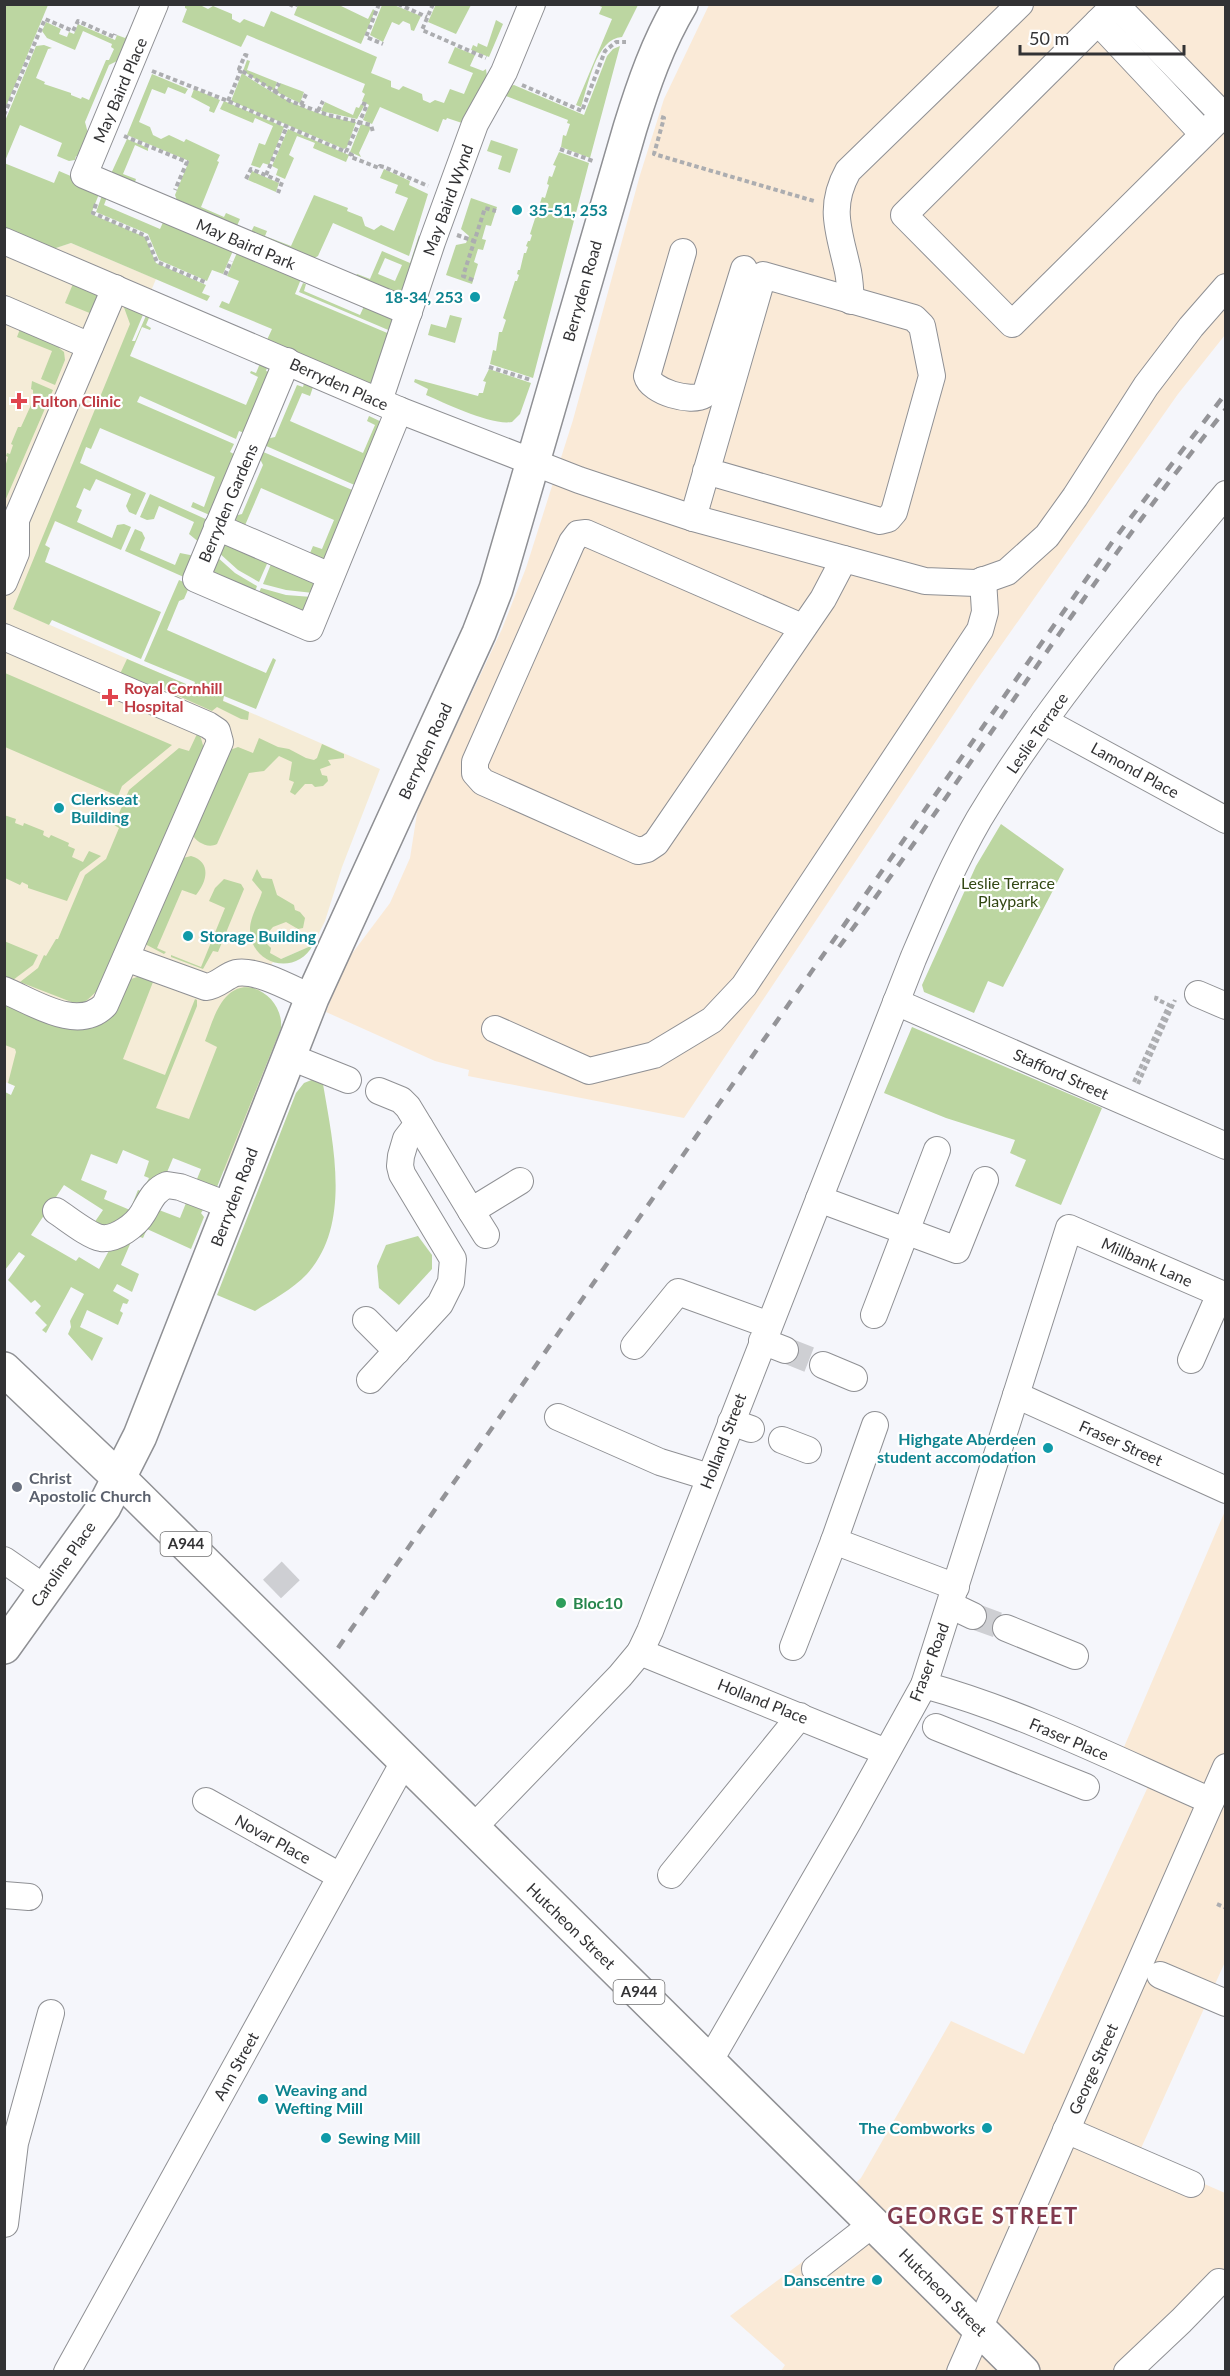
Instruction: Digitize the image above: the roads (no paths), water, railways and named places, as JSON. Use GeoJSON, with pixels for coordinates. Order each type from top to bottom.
{"type":"FeatureCollection","features":[{"type":"Feature","properties":{"kind":"main road","name":"Berryden Road"},"geometry":{"type":"LineString","coordinates":[[120,1479],[140,1436],[312,998],[479,633],[496,589],[630,128],[644,85],[671,20],[681,4]]}},
{"type":"Feature","properties":{"kind":"main road","name":"A944"},"geometry":{"type":"LineString","coordinates":[[4,1369],[120,1479]]}},
{"type":"Feature","properties":{"kind":"main road","name":"Caroline Place"},"geometry":{"type":"LineString","coordinates":[[4,1647],[104,1507],[120,1479]]}},
{"type":"Feature","properties":{"kind":"main road","name":"Hutcheon Street"},"geometry":{"type":"LineString","coordinates":[[120,1479],[1023,2372]]}},
{"type":"Feature","properties":{"kind":"street","name":"May Baird Place"},"geometry":{"type":"LineString","coordinates":[[84,175],[155,4]]}},
{"type":"Feature","properties":{"kind":"street","name":"May Baird Wynd"},"geometry":{"type":"LineString","coordinates":[[389,406],[409,312],[475,124],[504,72],[532,4]]}},
{"type":"Feature","properties":{"kind":"street"},"geometry":{"type":"LineString","coordinates":[[851,301],[848,270],[836,228],[836,207],[842,182],[848,171],[1020,4]]}},
{"type":"Feature","properties":{"kind":"street"},"geometry":{"type":"LineString","coordinates":[[1109,10],[1148,38],[1224,114],[1012,324],[904,215],[1109,10]]}},
{"type":"Feature","properties":{"kind":"street"},"geometry":{"type":"LineString","coordinates":[[1109,10],[1132,58],[1203,134]]}},
{"type":"Feature","properties":{"kind":"street"},"geometry":{"type":"LineString","coordinates":[[1132,58],[1148,38]]}},
{"type":"Feature","properties":{"kind":"street"},"geometry":{"type":"LineString","coordinates":[[1167,96],[1184,75]]}},
{"type":"Feature","properties":{"kind":"street","name":"May Baird Park"},"geometry":{"type":"LineString","coordinates":[[84,175],[409,312]]}},
{"type":"Feature","properties":{"kind":"street","name":"Berryden Place"},"geometry":{"type":"LineString","coordinates":[[4,241],[389,406],[579,480],[693,518],[925,581],[976,583],[1007,572],[1047,536],[1075,497],[1146,386],[1191,327],[1226,287]]}},
{"type":"Feature","properties":{"kind":"street"},"geometry":{"type":"LineString","coordinates":[[683,252],[647,376],[648,382],[654,388],[691,399],[704,395],[707,389],[744,269]]}},
{"type":"Feature","properties":{"kind":"street"},"geometry":{"type":"LineString","coordinates":[[693,518],[706,471],[763,275],[915,318],[922,326],[932,376],[894,512],[888,519],[880,521],[706,471]]}},
{"type":"Feature","properties":{"kind":"street"},"geometry":{"type":"LineString","coordinates":[[4,582],[16,520],[115,288]]}},
{"type":"Feature","properties":{"kind":"street"},"geometry":{"type":"LineString","coordinates":[[4,309],[90,345]]}},
{"type":"Feature","properties":{"kind":"street","name":"Berryden Gardens"},"geometry":{"type":"LineString","coordinates":[[287,361],[196,579],[310,628],[389,406]]}},
{"type":"Feature","properties":{"kind":"street","name":"Leslie Terrace"},"geometry":{"type":"LineString","coordinates":[[896,1002],[929,919],[979,819],[1044,721],[1143,594],[1226,494]]}},
{"type":"Feature","properties":{"kind":"street"},"geometry":{"type":"LineString","coordinates":[[217,527],[330,576]]}},
{"type":"Feature","properties":{"kind":"street"},"geometry":{"type":"LineString","coordinates":[[802,627],[586,533],[578,534],[572,542],[475,762],[475,774],[483,782],[638,851],[647,849],[656,843],[823,599],[844,559]]}},
{"type":"Feature","properties":{"kind":"street"},"geometry":{"type":"LineString","coordinates":[[495,1029],[589,1071],[654,1055],[712,1020],[744,986],[980,630],[986,612],[983,580]]}},
{"type":"Feature","properties":{"kind":"street"},"geometry":{"type":"LineString","coordinates":[[4,637],[208,725],[217,730],[220,736],[219,745],[105,1005],[84,1016],[62,1014],[4,990]]}},
{"type":"Feature","properties":{"kind":"street","name":"Lamond Place"},"geometry":{"type":"LineString","coordinates":[[1044,721],[1226,820]]}},
{"type":"Feature","properties":{"kind":"street"},"geometry":{"type":"LineString","coordinates":[[126,958],[206,987],[215,985],[232,974],[250,972],[312,998]]}},
{"type":"Feature","properties":{"kind":"street"},"geometry":{"type":"LineString","coordinates":[[1189,992],[1226,1006]]}},
{"type":"Feature","properties":{"kind":"street","name":"Stafford Street"},"geometry":{"type":"LineString","coordinates":[[896,1002],[1226,1146]]}},
{"type":"Feature","properties":{"kind":"street","name":"Holland Street"},"geometry":{"type":"LineString","coordinates":[[472,1829],[620,1676],[640,1652],[709,1477],[741,1425],[819,1199],[896,1002]]}},
{"type":"Feature","properties":{"kind":"street"},"geometry":{"type":"LineString","coordinates":[[288,1056],[348,1080]]}},
{"type":"Feature","properties":{"kind":"street"},"geometry":{"type":"LineString","coordinates":[[379,1092],[401,1100],[408,1107],[486,1235]]}},
{"type":"Feature","properties":{"kind":"street"},"geometry":{"type":"LineString","coordinates":[[370,1380],[440,1304],[454,1274],[451,1253],[402,1174],[400,1166],[400,1156],[406,1139],[413,1130],[420,1126]]}},
{"type":"Feature","properties":{"kind":"street"},"geometry":{"type":"LineString","coordinates":[[874,1315],[938,1150]]}},
{"type":"Feature","properties":{"kind":"street"},"geometry":{"type":"LineString","coordinates":[[819,1199],[957,1250],[985,1180]]}},
{"type":"Feature","properties":{"kind":"street"},"geometry":{"type":"LineString","coordinates":[[471,1211],[520,1181]]}},
{"type":"Feature","properties":{"kind":"street"},"geometry":{"type":"LineString","coordinates":[[56,1211],[96,1236],[104,1238],[121,1232],[136,1222],[154,1194],[167,1185],[180,1187],[230,1206]]}},
{"type":"Feature","properties":{"kind":"street","name":"Millbank Lane"},"geometry":{"type":"LineString","coordinates":[[1069,1228],[1223,1295]]}},
{"type":"Feature","properties":{"kind":"street","name":"Fraser Road"},"geometry":{"type":"LineString","coordinates":[[709,2061],[848,1822],[924,1685],[1069,1228]]}},
{"type":"Feature","properties":{"kind":"street"},"geometry":{"type":"LineString","coordinates":[[634,1346],[678,1292],[772,1339]]}},
{"type":"Feature","properties":{"kind":"street"},"geometry":{"type":"LineString","coordinates":[[1191,1360],[1223,1295]]}},
{"type":"Feature","properties":{"kind":"street"},"geometry":{"type":"LineString","coordinates":[[366,1320],[397,1351]]}},
{"type":"Feature","properties":{"kind":"street"},"geometry":{"type":"LineString","coordinates":[[823,1365],[854,1378]]}},
{"type":"Feature","properties":{"kind":"street","name":"Fraser Street"},"geometry":{"type":"LineString","coordinates":[[1016,1395],[1226,1490]]}},
{"type":"Feature","properties":{"kind":"street"},"geometry":{"type":"LineString","coordinates":[[558,1417],[660,1462],[709,1477]]}},
{"type":"Feature","properties":{"kind":"street"},"geometry":{"type":"LineString","coordinates":[[793,1647],[876,1425]]}},
{"type":"Feature","properties":{"kind":"street"},"geometry":{"type":"LineString","coordinates":[[782,1440],[808,1450]]}},
{"type":"Feature","properties":{"kind":"street"},"geometry":{"type":"LineString","coordinates":[[834,1541],[953,1596],[974,1616]]}},
{"type":"Feature","properties":{"kind":"street"},"geometry":{"type":"LineString","coordinates":[[4,1560],[46,1589]]}},
{"type":"Feature","properties":{"kind":"street"},"geometry":{"type":"LineString","coordinates":[[1006,1628],[1075,1656]]}},
{"type":"Feature","properties":{"kind":"street","name":"Holland Place"},"geometry":{"type":"LineString","coordinates":[[640,1652],[886,1752]]}},
{"type":"Feature","properties":{"kind":"street","name":"Fraser Place"},"geometry":{"type":"LineString","coordinates":[[924,1685],[969,1699],[1056,1733],[1220,1787]]}},
{"type":"Feature","properties":{"kind":"street"},"geometry":{"type":"LineString","coordinates":[[671,1875],[800,1716]]}},
{"type":"Feature","properties":{"kind":"street"},"geometry":{"type":"LineString","coordinates":[[936,1727],[1086,1787]]}},
{"type":"Feature","properties":{"kind":"street"},"geometry":{"type":"LineString","coordinates":[[1040,1768],[1056,1733]]}},
{"type":"Feature","properties":{"kind":"street","name":"Ann Street"},"geometry":{"type":"LineString","coordinates":[[67,2372],[405,1760]]}},
{"type":"Feature","properties":{"kind":"street","name":"George Street"},"geometry":{"type":"LineString","coordinates":[[960,2372],[1220,1787]]}},
{"type":"Feature","properties":{"kind":"street","name":"Novar Place"},"geometry":{"type":"LineString","coordinates":[[206,1801],[340,1876]]}},
{"type":"Feature","properties":{"kind":"street"},"geometry":{"type":"LineString","coordinates":[[1160,1975],[1226,2003]]}},
{"type":"Feature","properties":{"kind":"street"},"geometry":{"type":"LineString","coordinates":[[4,2224],[10,2143],[51,2013]]}},
{"type":"Feature","properties":{"kind":"street"},"geometry":{"type":"LineString","coordinates":[[1066,2130],[1191,2184]]}},
{"type":"Feature","properties":{"kind":"street"},"geometry":{"type":"LineString","coordinates":[[815,2269],[874,2223]]}},
{"type":"Feature","properties":{"kind":"street"},"geometry":{"type":"LineString","coordinates":[[1127,2372],[1219,2282]]}},
{"type":"Feature","properties":{"kind":"tunnel"},"geometry":{"type":"LineString","coordinates":[[785,1350],[823,1365]]}},
{"type":"Feature","properties":{"kind":"tunnel"},"geometry":{"type":"LineString","coordinates":[[272,1589],[298,1564]]}},
{"type":"Feature","properties":{"kind":"tunnel"},"geometry":{"type":"LineString","coordinates":[[973,1616],[1006,1628]]}},
{"type":"Feature","properties":{"kind":"railway"},"geometry":{"type":"LineString","coordinates":[[338,1648],[1113,541],[1226,393]]}},
{"type":"Feature","properties":{"kind":"railway"},"geometry":{"type":"LineString","coordinates":[[839,947],[1125,541],[1226,409]]}},
{"type":"Feature","properties":{"kind":"place","name":"35-51, 253"},"geometry":{"type":"Point","coordinates":[517,210]}},
{"type":"Feature","properties":{"kind":"place","name":"18-34, 253"},"geometry":{"type":"Point","coordinates":[475,297]}},
{"type":"Feature","properties":{"kind":"place","name":"Fulton Clinic"},"geometry":{"type":"Point","coordinates":[19,401]}},
{"type":"Feature","properties":{"kind":"place","name":"Royal Cornhill Hospital"},"geometry":{"type":"Point","coordinates":[110,697]}},
{"type":"Feature","properties":{"kind":"place","name":"Clerkseat Building"},"geometry":{"type":"Point","coordinates":[59,808]}},
{"type":"Feature","properties":{"kind":"place","name":"Storage Building"},"geometry":{"type":"Point","coordinates":[188,936]}},
{"type":"Feature","properties":{"kind":"place","name":"Highgate Aberdeen student accomodation"},"geometry":{"type":"Point","coordinates":[1048,1448]}},
{"type":"Feature","properties":{"kind":"place","name":"Christ Apostolic Church"},"geometry":{"type":"Point","coordinates":[17,1487]}},
{"type":"Feature","properties":{"kind":"place","name":"Bloc10"},"geometry":{"type":"Point","coordinates":[561,1603]}},
{"type":"Feature","properties":{"kind":"place","name":"Weaving and Wefting Mill"},"geometry":{"type":"Point","coordinates":[263,2099]}},
{"type":"Feature","properties":{"kind":"place","name":"The Combworks"},"geometry":{"type":"Point","coordinates":[987,2128]}},
{"type":"Feature","properties":{"kind":"place","name":"Sewing Mill"},"geometry":{"type":"Point","coordinates":[326,2138]}},
{"type":"Feature","properties":{"kind":"place","name":"Danscentre"},"geometry":{"type":"Point","coordinates":[877,2280]}},
{"type":"Feature","properties":{"kind":"district","name":"GEORGE STREET"},"geometry":{"type":"Point","coordinates":[983,2216]}},
{"type":"Feature","properties":{"kind":"park label","name":"Leslie Terrace Playpark"},"geometry":{"type":"Point","coordinates":[1008,892]}}]}
